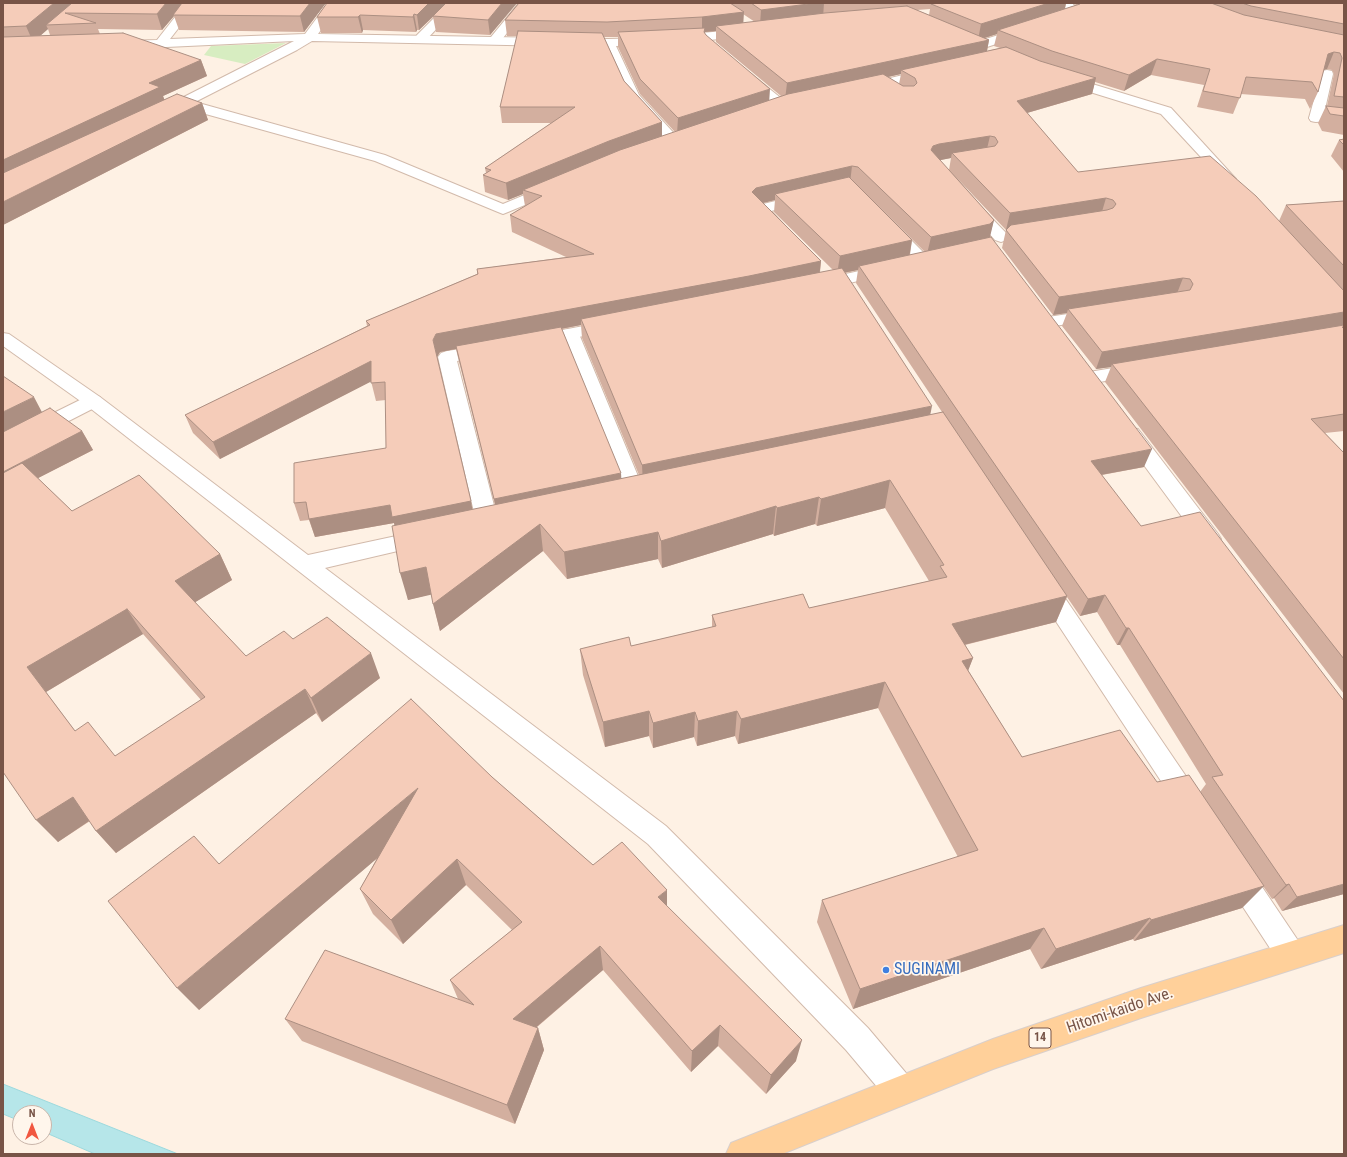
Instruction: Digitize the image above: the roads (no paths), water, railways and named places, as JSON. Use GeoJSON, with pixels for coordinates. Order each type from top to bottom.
{"type":"FeatureCollection","features":[{"type":"Feature","properties":{"kind":"main road","name":"Hitomi-kaido Ave."},"geometry":{"type":"LineString","coordinates":[[742,1154],[900,1090],[994,1054],[1134,1005],[1344,939]]}},
{"type":"Feature","properties":{"kind":"street"},"geometry":{"type":"LineString","coordinates":[[161,43],[192,3]]}},
{"type":"Feature","properties":{"kind":"street"},"geometry":{"type":"LineString","coordinates":[[162,113],[293,47],[309,37],[334,3]]}},
{"type":"Feature","properties":{"kind":"street"},"geometry":{"type":"LineString","coordinates":[[421,38],[455,3]]}},
{"type":"Feature","properties":{"kind":"street"},"geometry":{"type":"LineString","coordinates":[[495,40],[525,3]]}},
{"type":"Feature","properties":{"kind":"street"},"geometry":{"type":"LineString","coordinates":[[977,46],[1071,16],[1072,10],[1066,3]]}},
{"type":"Feature","properties":{"kind":"street"},"geometry":{"type":"LineString","coordinates":[[114,45],[309,37],[421,38],[608,43],[702,38],[758,31],[742,21]]}},
{"type":"Feature","properties":{"kind":"street"},"geometry":{"type":"LineString","coordinates":[[963,40],[997,54]]}},
{"type":"Feature","properties":{"kind":"street"},"geometry":{"type":"LineString","coordinates":[[608,43],[633,96],[674,141]]}},
{"type":"Feature","properties":{"kind":"street"},"geometry":{"type":"LineString","coordinates":[[734,67],[782,106]]}},
{"type":"Feature","properties":{"kind":"street"},"geometry":{"type":"LineString","coordinates":[[855,90],[941,70]]}},
{"type":"Feature","properties":{"kind":"street"},"geometry":{"type":"LineString","coordinates":[[1327,74],[1316,118],[1344,120]]}},
{"type":"Feature","properties":{"kind":"street"},"geometry":{"type":"LineString","coordinates":[[1056,77],[1166,111],[1241,192]]}},
{"type":"Feature","properties":{"kind":"street"},"geometry":{"type":"LineString","coordinates":[[884,84],[900,94]]}},
{"type":"Feature","properties":{"kind":"street"},"geometry":{"type":"LineString","coordinates":[[184,103],[380,158],[502,209],[565,183]]}},
{"type":"Feature","properties":{"kind":"street"},"geometry":{"type":"LineString","coordinates":[[768,111],[796,103]]}},
{"type":"Feature","properties":{"kind":"street"},"geometry":{"type":"LineString","coordinates":[[659,146],[688,136]]}},
{"type":"Feature","properties":{"kind":"street"},"geometry":{"type":"LineString","coordinates":[[1200,167],[1216,165]]}},
{"type":"Feature","properties":{"kind":"street"},"geometry":{"type":"LineString","coordinates":[[788,238],[760,209],[820,195]]}},
{"type":"Feature","properties":{"kind":"street"},"geometry":{"type":"LineString","coordinates":[[963,196],[996,246],[1016,234]]}},
{"type":"Feature","properties":{"kind":"street"},"geometry":{"type":"LineString","coordinates":[[802,289],[833,278],[918,262],[878,216]]}},
{"type":"Feature","properties":{"kind":"street"},"geometry":{"type":"LineString","coordinates":[[833,278],[856,299]]}},
{"type":"Feature","properties":{"kind":"street"},"geometry":{"type":"LineString","coordinates":[[1062,341],[1043,316],[1108,313]]}},
{"type":"Feature","properties":{"kind":"street"},"geometry":{"type":"LineString","coordinates":[[488,525],[447,357],[624,324]]}},
{"type":"Feature","properties":{"kind":"street"},"geometry":{"type":"LineString","coordinates":[[570,334],[635,494]]}},
{"type":"Feature","properties":{"kind":"street"},"geometry":{"type":"LineString","coordinates":[[3,338],[93,401],[657,835],[857,1039],[900,1090]]}},
{"type":"Feature","properties":{"kind":"street"},"geometry":{"type":"LineString","coordinates":[[1104,397],[1085,372],[1151,368]]}},
{"type":"Feature","properties":{"kind":"street"},"geometry":{"type":"LineString","coordinates":[[3,446],[93,401]]}},
{"type":"Feature","properties":{"kind":"street"},"geometry":{"type":"LineString","coordinates":[[1118,416],[1224,556]]}},
{"type":"Feature","properties":{"kind":"street"},"geometry":{"type":"LineString","coordinates":[[304,564],[442,534]]}},
{"type":"Feature","properties":{"kind":"street"},"geometry":{"type":"LineString","coordinates":[[1035,570],[1202,822]]}},
{"type":"Feature","properties":{"kind":"street"},"geometry":{"type":"LineString","coordinates":[[1225,855],[1291,955]]}},
{"type":"Feature","properties":{"kind":"water"},"geometry":{"type":"Polygon","coordinates":[[[3,1084],[178,1154],[95,1154],[52,1135],[52,1105],[12,1105],[12,1118],[3,1114],[3,1084]]]}},
{"type":"Feature","properties":{"kind":"place","name":"SUGINAMI"},"geometry":{"type":"Point","coordinates":[886,970]}}]}
